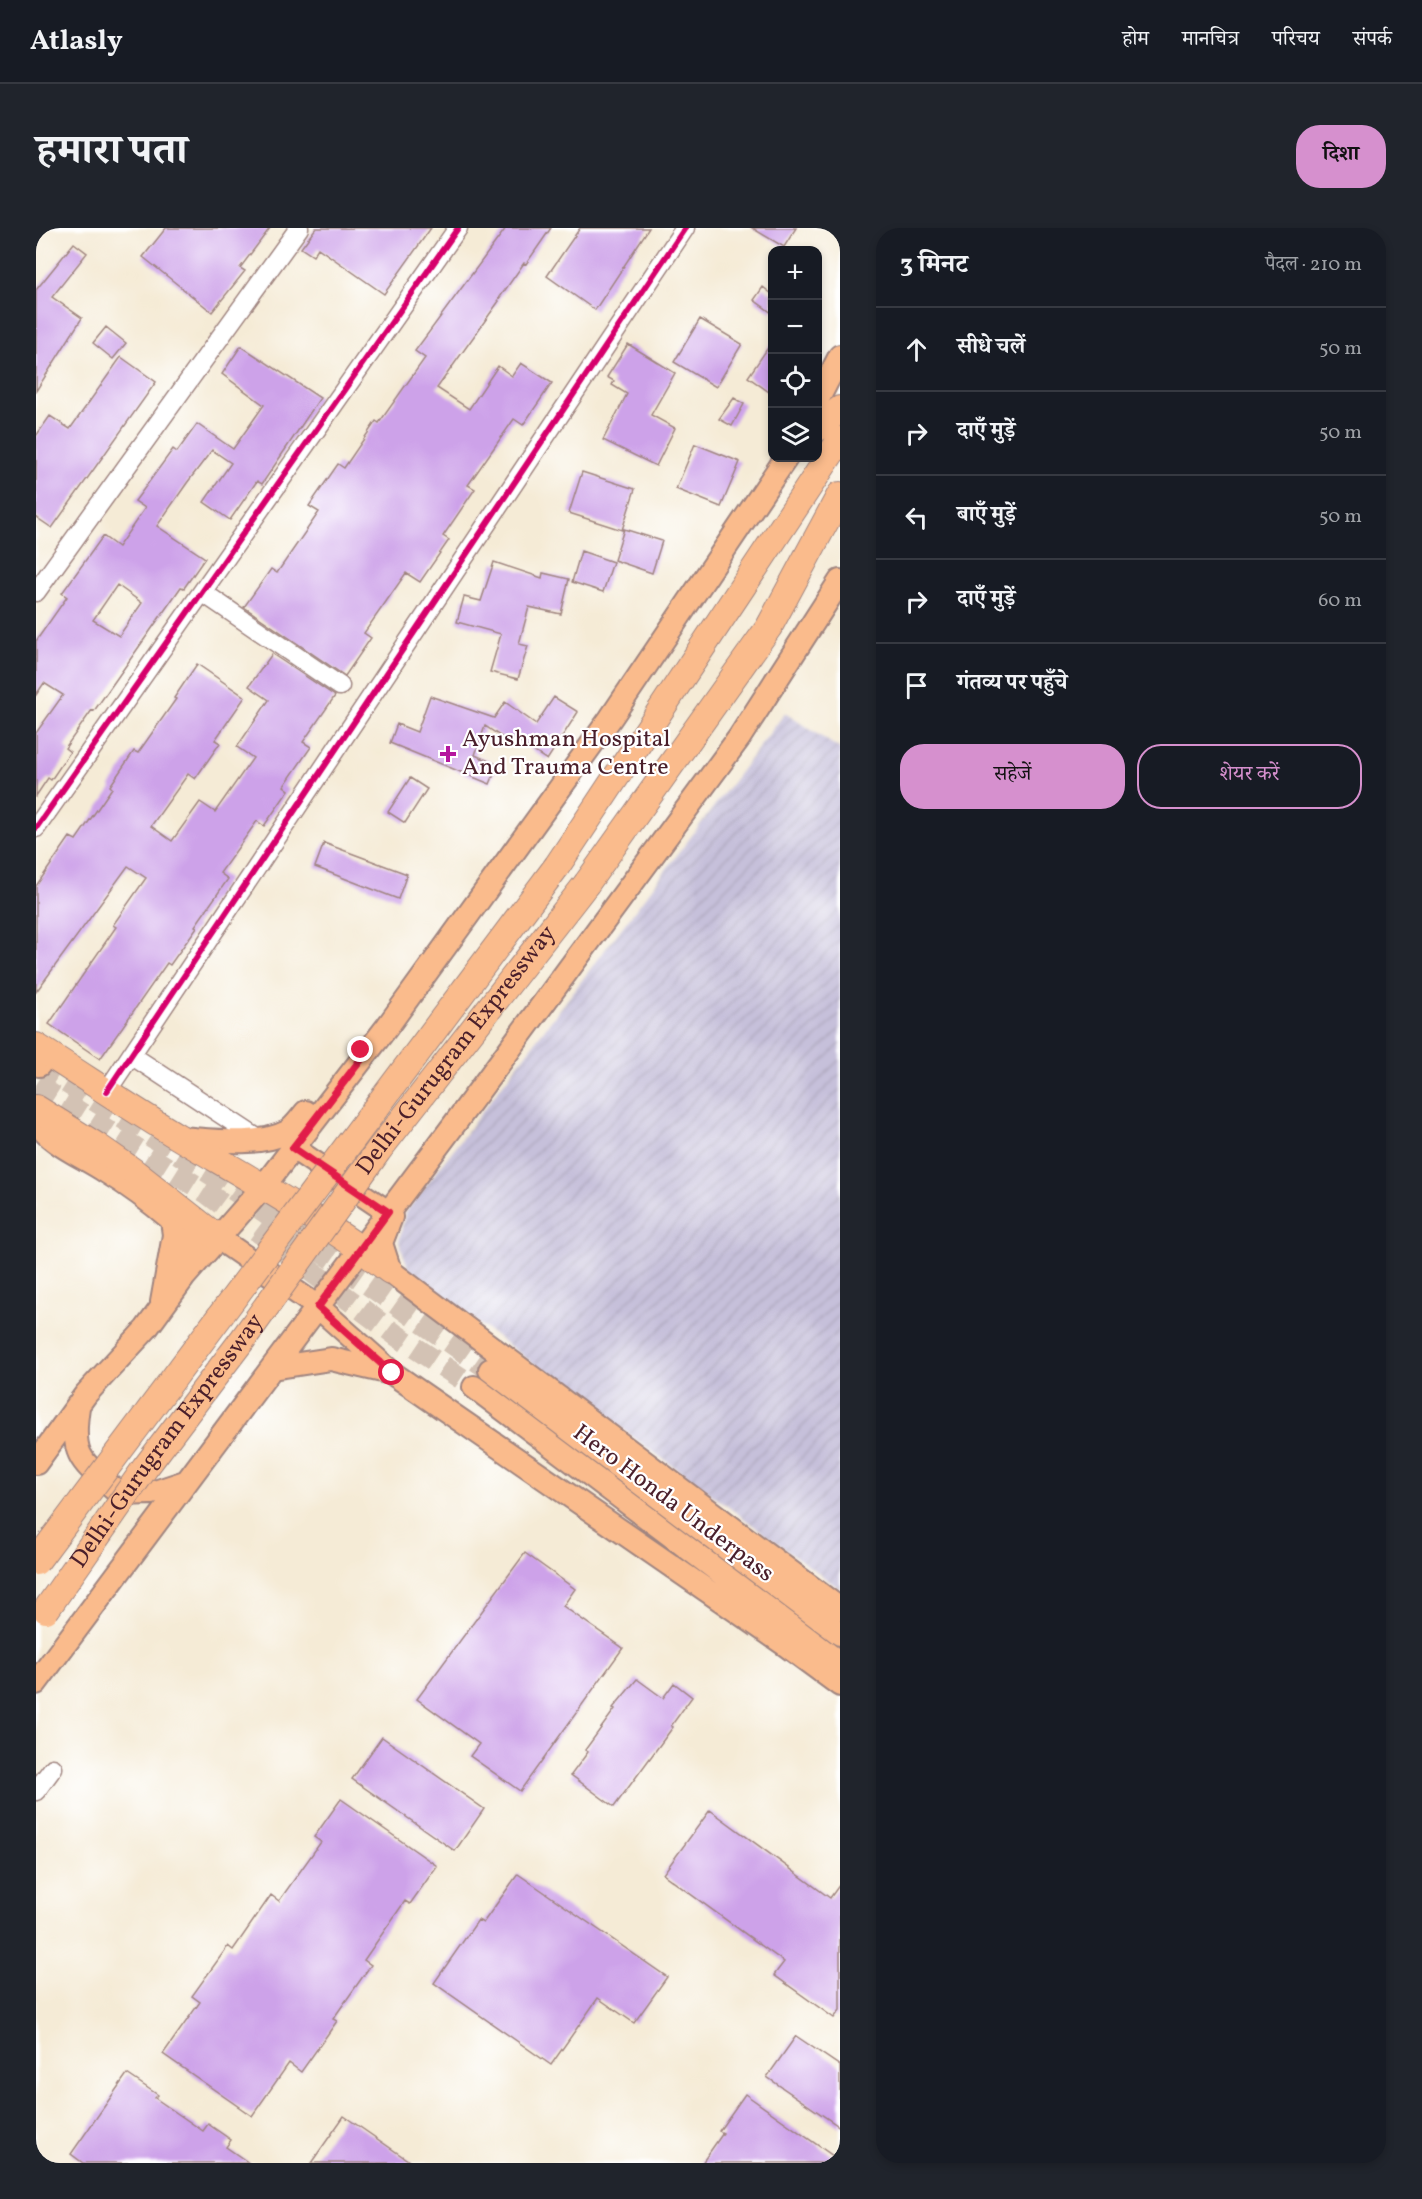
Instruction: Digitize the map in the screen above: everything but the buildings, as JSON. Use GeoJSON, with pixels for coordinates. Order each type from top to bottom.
{"type":"FeatureCollection","features":[{"type":"Feature","properties":{"kind":"highway"},"geometry":{"type":"LineString","coordinates":[[822,425],[840,409]]}},
{"type":"Feature","properties":{"kind":"highway","name":"Delhi-Gurugram Expressway"},"geometry":{"type":"LineString","coordinates":[[36,1562],[557,866],[840,440]]}},
{"type":"Feature","properties":{"kind":"highway","name":"Delhi-Gurugram Expressway"},"geometry":{"type":"LineString","coordinates":[[41,1616],[145,1468],[243,1339],[378,1151],[587,883],[769,627],[840,495]]}},
{"type":"Feature","properties":{"kind":"highway"},"geometry":{"type":"LineString","coordinates":[[37,1058],[107,1091],[361,1249],[390,1272]]}},
{"type":"Feature","properties":{"kind":"highway"},"geometry":{"type":"LineString","coordinates":[[36,1108],[97,1146],[218,1238]]}},
{"type":"Feature","properties":{"kind":"main road"},"geometry":{"type":"LineString","coordinates":[[822,391],[840,356]]}},
{"type":"Feature","properties":{"kind":"main road"},"geometry":{"type":"LineString","coordinates":[[36,1463],[86,1394],[146,1329],[184,1277],[263,1187],[387,1027],[610,719],[783,462]]}},
{"type":"Feature","properties":{"kind":"main road"},"geometry":{"type":"LineString","coordinates":[[36,1683],[318,1307],[739,738],[840,581]]}},
{"type":"Feature","properties":{"kind":"main road"},"geometry":{"type":"LineString","coordinates":[[180,1138],[260,1140],[277,1136],[296,1125],[343,1064],[354,1054],[369,1049]]}},
{"type":"Feature","properties":{"kind":"main road"},"geometry":{"type":"LineString","coordinates":[[36,1108],[38,1121],[49,1135],[126,1185],[172,1220],[174,1235],[160,1310]]}},
{"type":"Feature","properties":{"kind":"main road"},"geometry":{"type":"LineString","coordinates":[[293,1148],[393,1206]]}},
{"type":"Feature","properties":{"kind":"main road"},"geometry":{"type":"LineString","coordinates":[[393,1206],[381,1243],[390,1272],[840,1609]]}},
{"type":"Feature","properties":{"kind":"main road"},"geometry":{"type":"LineString","coordinates":[[184,1277],[196,1220]]}},
{"type":"Feature","properties":{"kind":"main road"},"geometry":{"type":"LineString","coordinates":[[218,1238],[318,1307],[392,1373],[783,1643],[840,1685]]}},
{"type":"Feature","properties":{"kind":"main road"},"geometry":{"type":"LineString","coordinates":[[272,1368],[331,1359],[392,1373]]}},
{"type":"Feature","properties":{"kind":"main road","name":"Hero Honda Underpass"},"geometry":{"type":"LineString","coordinates":[[490,1370],[840,1634]]}},
{"type":"Feature","properties":{"kind":"main road","name":"Hero Honda Underpass"},"geometry":{"type":"LineString","coordinates":[[474,1387],[840,1663]]}},
{"type":"Feature","properties":{"kind":"main road"},"geometry":{"type":"LineString","coordinates":[[79,1406],[74,1433],[82,1460],[120,1494],[152,1493],[185,1482]]}},
{"type":"Feature","properties":{"kind":"street"},"geometry":{"type":"LineString","coordinates":[[36,592],[299,228]]}},
{"type":"Feature","properties":{"kind":"street"},"geometry":{"type":"LineString","coordinates":[[36,828],[458,228]]}},
{"type":"Feature","properties":{"kind":"street"},"geometry":{"type":"LineString","coordinates":[[107,1091],[685,228]]}},
{"type":"Feature","properties":{"kind":"street"},"geometry":{"type":"LineString","coordinates":[[202,592],[340,686]]}},
{"type":"Feature","properties":{"kind":"street"},"geometry":{"type":"LineString","coordinates":[[131,1055],[260,1140]]}},
{"type":"Feature","properties":{"kind":"street"},"geometry":{"type":"LineString","coordinates":[[36,1791],[53,1768]]}},
{"type":"Feature","properties":{"kind":"shaded area"},"geometry":{"type":"Polygon","coordinates":[[[785,713],[840,749],[840,1589],[410,1273],[399,1242],[405,1213],[785,713]]]}},
{"type":"Feature","properties":{"kind":"tunnel"},"geometry":{"type":"LineString","coordinates":[[39,1065],[214,1176],[490,1370]]}},
{"type":"Feature","properties":{"kind":"tunnel"},"geometry":{"type":"LineString","coordinates":[[36,1085],[207,1193],[396,1335],[474,1387]]}},
{"type":"Feature","properties":{"kind":"cycle path"},"geometry":{"type":"LineString","coordinates":[[36,828],[458,228]]}},
{"type":"Feature","properties":{"kind":"cycle path"},"geometry":{"type":"LineString","coordinates":[[107,1091],[685,228]]}},
{"type":"Feature","properties":{"kind":"place","name":"Ayushman Hospital And Trauma Centre"},"geometry":{"type":"Point","coordinates":[448,754]}},
{"type":"Feature","properties":{"kind":"route"},"geometry":{"type":"LineString","coordinates":[[361,1050],[369,1049],[293,1148],[388,1212],[318,1307],[392,1373]]}}]}
